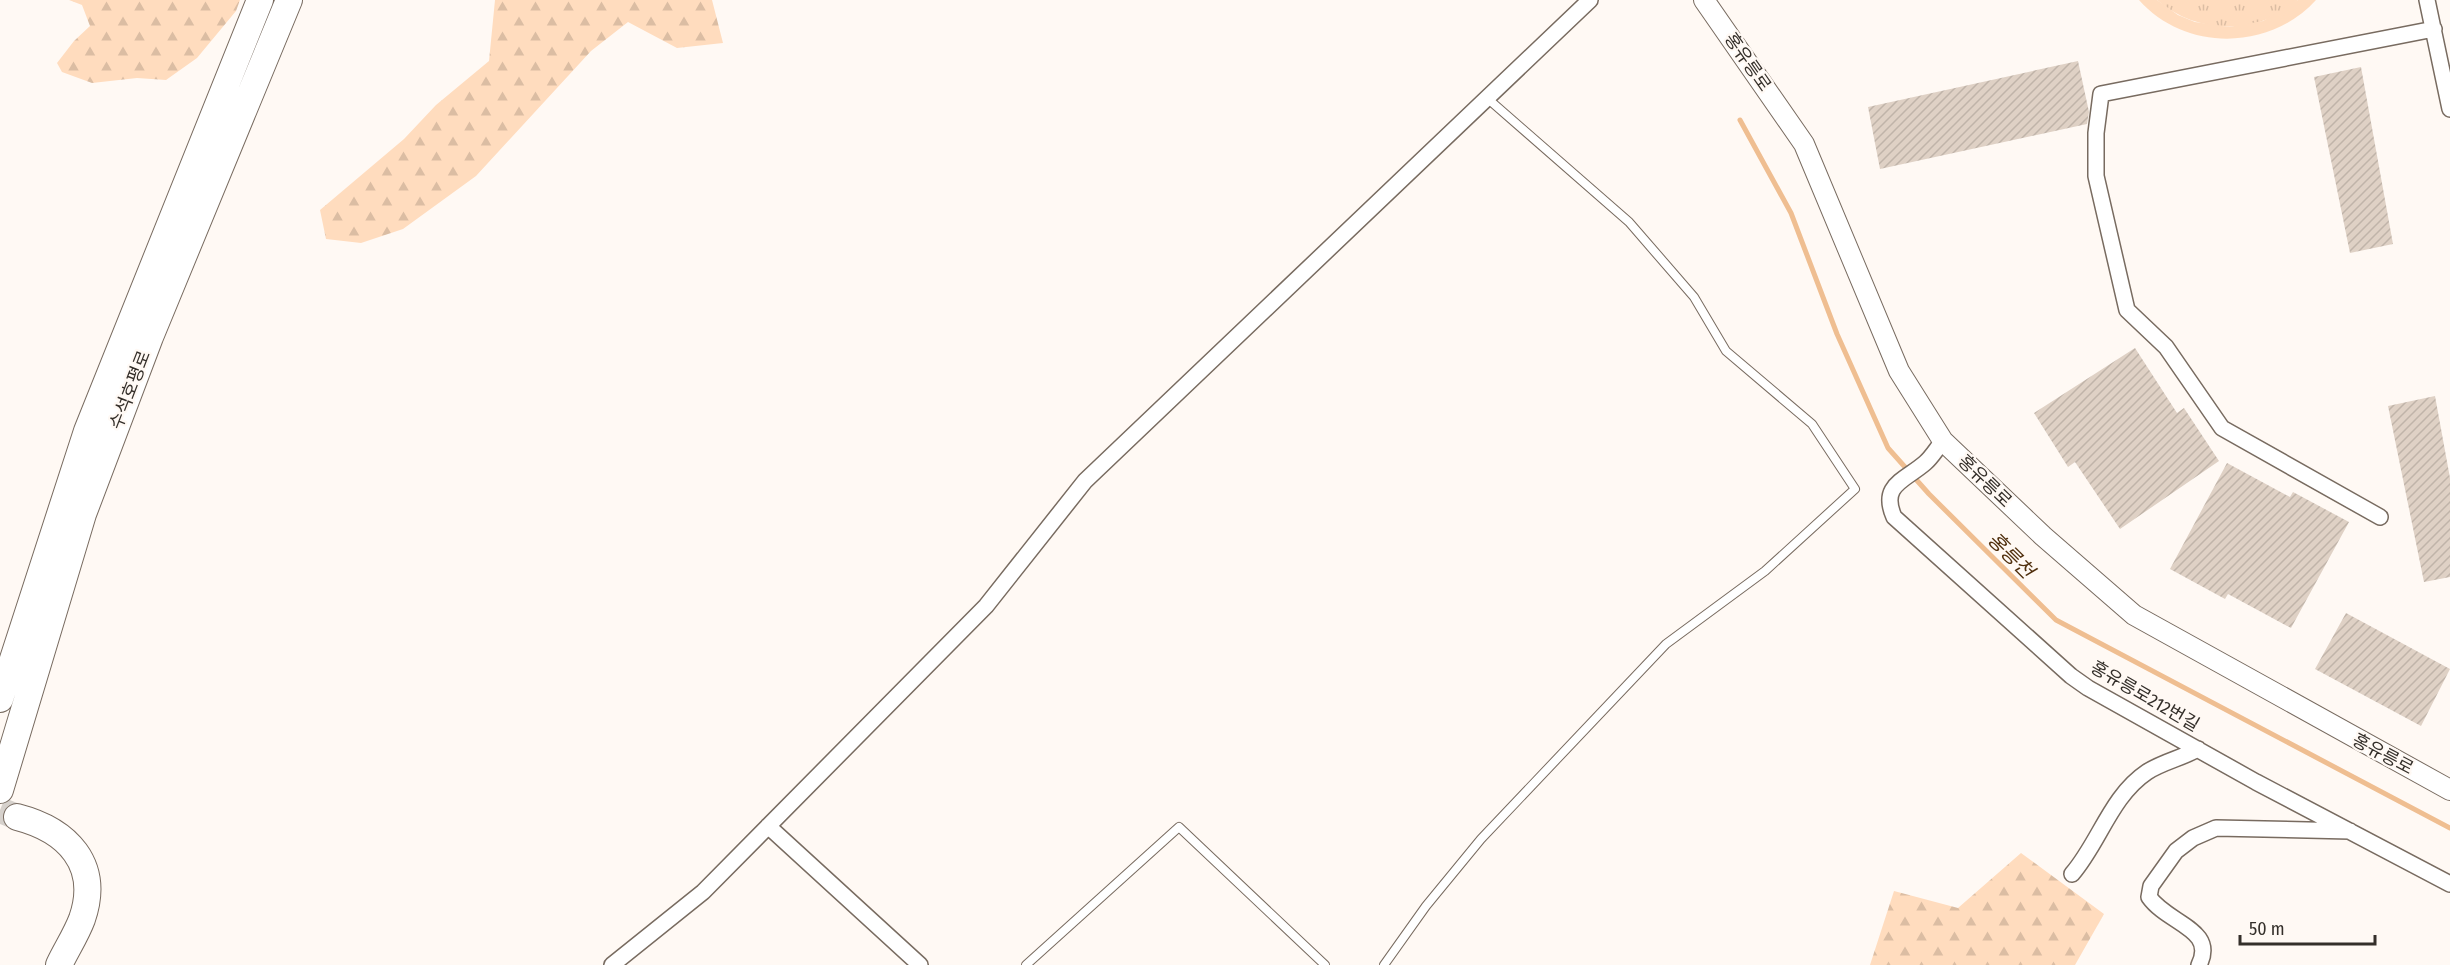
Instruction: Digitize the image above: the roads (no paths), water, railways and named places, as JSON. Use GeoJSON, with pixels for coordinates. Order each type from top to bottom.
{"type":"FeatureCollection","features":[{"type":"Feature","properties":{"kind":"highway","name":"수석호평로"},"geometry":{"type":"LineString","coordinates":[[0,699],[87,431],[260,0]]}},
{"type":"Feature","properties":{"kind":"highway","name":"수석호평로"},"geometry":{"type":"LineString","coordinates":[[0,790],[83,514],[150,337],[289,0]]}},
{"type":"Feature","properties":{"kind":"highway"},"geometry":{"type":"LineString","coordinates":[[17,817],[57,832],[74,847],[85,869],[86,894],[82,918],[59,965]]}},
{"type":"Feature","properties":{"kind":"street"},"geometry":{"type":"LineString","coordinates":[[612,965],[703,892],[986,606],[1085,482],[1590,0]]}},
{"type":"Feature","properties":{"kind":"street","name":"홍유릉로"},"geometry":{"type":"LineString","coordinates":[[1704,0],[1804,144],[1899,371],[1943,441],[2043,536],[2134,615],[2208,659],[2450,790]]}},
{"type":"Feature","properties":{"kind":"street"},"geometry":{"type":"LineString","coordinates":[[2427,0],[2450,109]]}},
{"type":"Feature","properties":{"kind":"street"},"geometry":{"type":"LineString","coordinates":[[2380,517],[2222,428],[2166,347],[2127,310],[2096,176],[2096,133],[2101,94],[2434,29]]}},
{"type":"Feature","properties":{"kind":"street","name":"홍유릉로212번길"},"geometry":{"type":"LineString","coordinates":[[1943,441],[1920,466],[1904,477],[1890,492],[1889,498],[1894,518],[2071,676],[2121,707],[2450,884]]}},
{"type":"Feature","properties":{"kind":"street"},"geometry":{"type":"LineString","coordinates":[[2072,874],[2121,798],[2136,782],[2156,767],[2199,749]]}},
{"type":"Feature","properties":{"kind":"street"},"geometry":{"type":"LineString","coordinates":[[768,826],[920,965]]}},
{"type":"Feature","properties":{"kind":"street"},"geometry":{"type":"LineString","coordinates":[[2199,965],[2205,953],[2197,934],[2158,910],[2149,897],[2151,886],[2176,851],[2193,838],[2216,828],[2353,831]]}},
{"type":"Feature","properties":{"kind":"lane"},"geometry":{"type":"LineString","coordinates":[[1384,965],[1426,906],[1482,839],[1666,644],[1765,571],[1855,489],[1812,424],[1726,351],[1694,297],[1629,222],[1487,98]]}},
{"type":"Feature","properties":{"kind":"lane"},"geometry":{"type":"LineString","coordinates":[[1026,965],[1179,827],[1325,965]]}},
{"type":"Feature","properties":{"kind":"waterway","name":"홍릉천"},"geometry":{"type":"LineString","coordinates":[[1740,120],[1791,213],[1837,334],[1888,448],[1929,494],[2056,620],[2450,828]]}},
{"type":"Feature","properties":{"kind":"tunnel"},"geometry":{"type":"LineString","coordinates":[[0,810],[17,817]]}}]}
